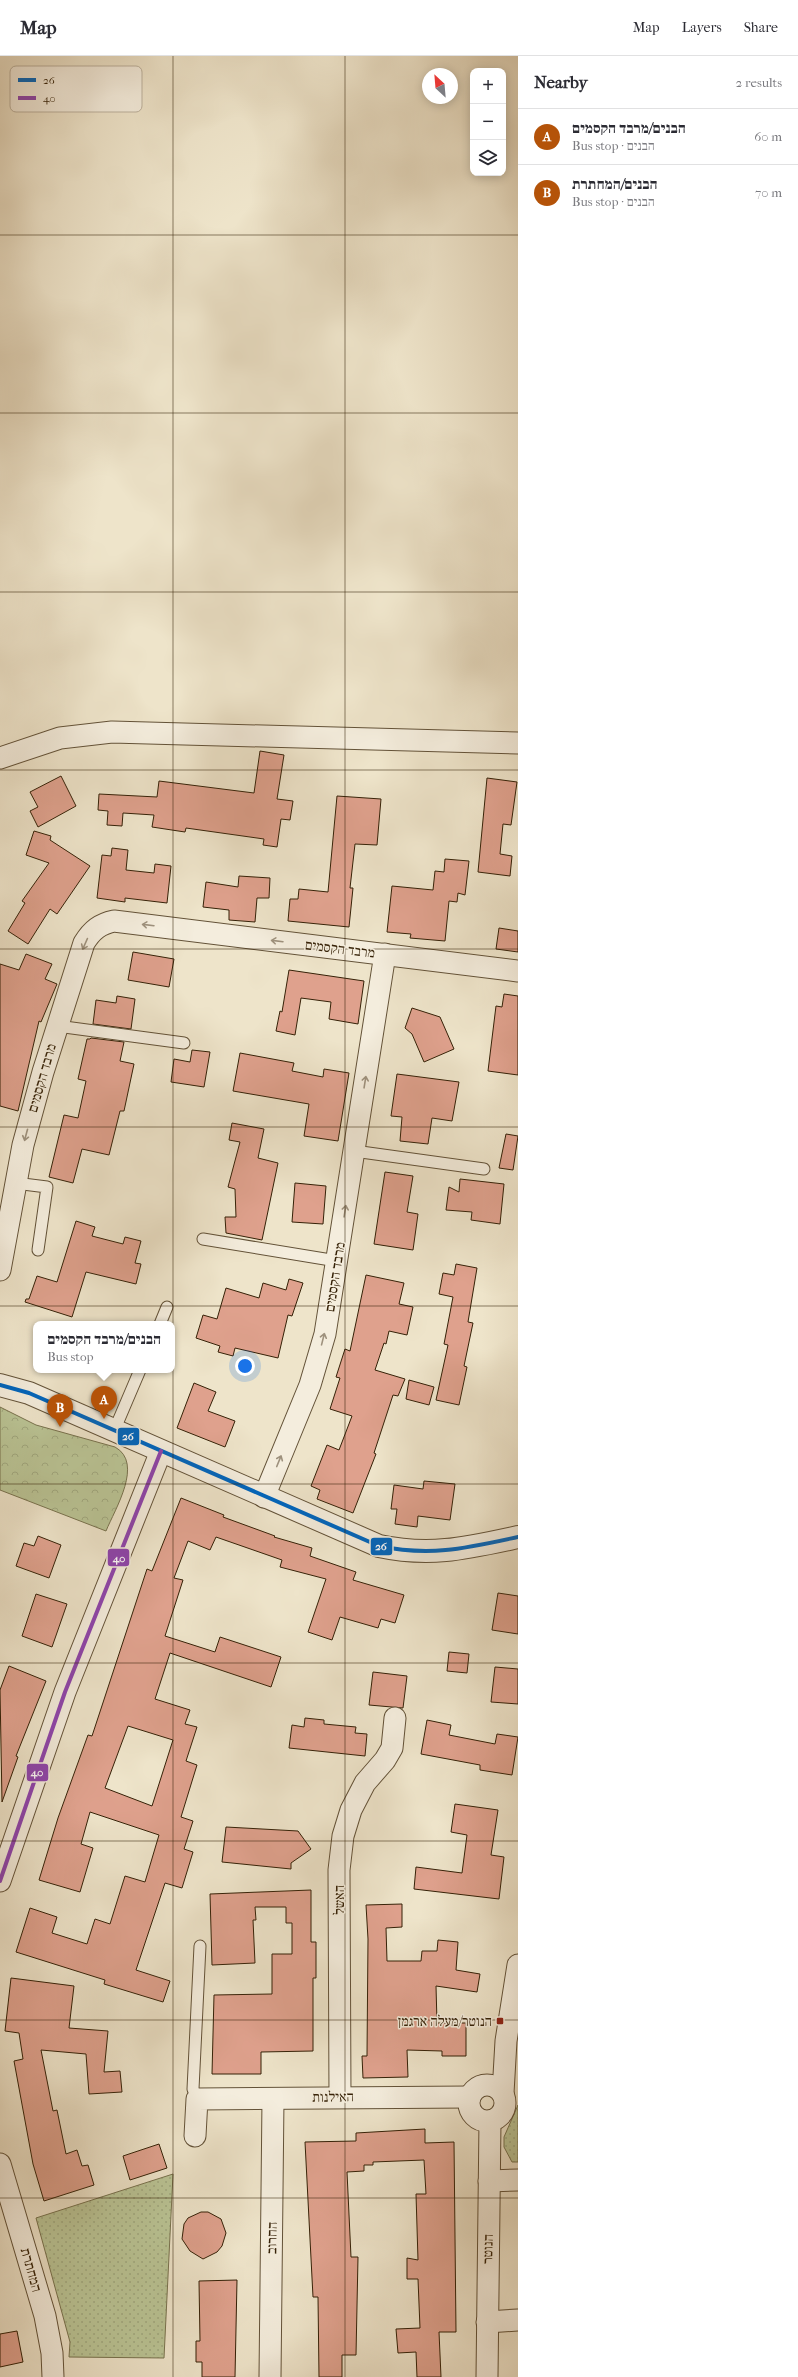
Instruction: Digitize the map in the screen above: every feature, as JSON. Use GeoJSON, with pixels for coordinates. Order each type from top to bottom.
{"type":"FeatureCollection","features":[{"type":"Feature","properties":{"kind":"street"},"geometry":{"type":"LineString","coordinates":[[0,758],[60,738],[112,732],[518,743]]}},
{"type":"Feature","properties":{"kind":"street","name":"מרבד הקסמים"},"geometry":{"type":"LineString","coordinates":[[0,1270],[15,1183],[34,1102],[84,943],[95,928],[109,922],[122,922],[385,954],[337,1261],[319,1357],[310,1385],[264,1497]]}},
{"type":"Feature","properties":{"kind":"street"},"geometry":{"type":"LineString","coordinates":[[385,954],[518,971]]}},
{"type":"Feature","properties":{"kind":"street"},"geometry":{"type":"LineString","coordinates":[[0,1385],[29,1393],[359,1538],[402,1550],[425,1552],[453,1550],[518,1538]]}},
{"type":"Feature","properties":{"kind":"street"},"geometry":{"type":"LineString","coordinates":[[0,1881],[65,1692],[161,1451]]}},
{"type":"Feature","properties":{"kind":"street","name":"האשל"},"geometry":{"type":"LineString","coordinates":[[340,2097],[339,1870],[343,1836],[350,1810],[365,1783],[385,1760],[392,1748],[395,1718]]}},
{"type":"Feature","properties":{"kind":"street"},"geometry":{"type":"LineString","coordinates":[[506,2041],[498,2062],[476,2091],[470,2110],[478,2119],[490,2121],[501,2116],[506,2105],[504,2093],[506,2041],[518,1966]]}},
{"type":"Feature","properties":{"kind":"street"},"geometry":{"type":"LineString","coordinates":[[476,2091],[494,2085],[504,2093]]}},
{"type":"Feature","properties":{"kind":"street","name":"האילנות"},"geometry":{"type":"LineString","coordinates":[[197,2099],[340,2097],[476,2091]]}},
{"type":"Feature","properties":{"kind":"street","name":"החרוב"},"geometry":{"type":"LineString","coordinates":[[270,2377],[273,2098]]}},
{"type":"Feature","properties":{"kind":"street"},"geometry":{"type":"LineString","coordinates":[[195,2136],[197,2099]]}},
{"type":"Feature","properties":{"kind":"street","name":"הנוטר"},"geometry":{"type":"LineString","coordinates":[[487,2377],[490,2121]]}},
{"type":"Feature","properties":{"kind":"street","name":"המחתרת"},"geometry":{"type":"LineString","coordinates":[[0,2164],[45,2316],[52,2353],[53,2377]]}},
{"type":"Feature","properties":{"kind":"street"},"geometry":{"type":"LineString","coordinates":[[489,2181],[518,2180]]}},
{"type":"Feature","properties":{"kind":"street"},"geometry":{"type":"LineString","coordinates":[[487,2322],[518,2320]]}},
{"type":"Feature","properties":{"kind":"lane"},"geometry":{"type":"LineString","coordinates":[[57,1026],[184,1043]]}},
{"type":"Feature","properties":{"kind":"lane"},"geometry":{"type":"LineString","coordinates":[[354,1151],[484,1169]]}},
{"type":"Feature","properties":{"kind":"lane"},"geometry":{"type":"LineString","coordinates":[[15,1183],[47,1187],[38,1250]]}},
{"type":"Feature","properties":{"kind":"lane"},"geometry":{"type":"LineString","coordinates":[[203,1239],[337,1261]]}},
{"type":"Feature","properties":{"kind":"lane"},"geometry":{"type":"LineString","coordinates":[[161,1321],[167,1307]]}},
{"type":"Feature","properties":{"kind":"lane"},"geometry":{"type":"LineString","coordinates":[[114,1431],[139,1373]]}},
{"type":"Feature","properties":{"kind":"lane"},"geometry":{"type":"LineString","coordinates":[[197,2099],[193,2089],[200,1946]]}},
{"type":"Feature","properties":{"kind":"green space"},"geometry":{"type":"Polygon","coordinates":[[[0,1407],[36,1425],[115,1447],[123,1454],[127,1464],[125,1487],[106,1531],[0,1490],[0,1407]]]}},
{"type":"Feature","properties":{"kind":"green space"},"geometry":{"type":"Polygon","coordinates":[[[518,2105],[518,2162],[512,2162],[504,2147],[504,2137],[518,2105]]]}},
{"type":"Feature","properties":{"kind":"green space"},"geometry":{"type":"Polygon","coordinates":[[[173,2174],[164,2358],[69,2357],[70,2342],[36,2218],[173,2174]]]}},
{"type":"Feature","properties":{"kind":"building"},"geometry":{"type":"Polygon","coordinates":[[[260,751],[284,755],[277,799],[293,801],[290,820],[281,819],[277,847],[263,845],[264,839],[186,828],[185,832],[152,827],[154,815],[123,813],[122,826],[107,825],[108,811],[98,810],[99,794],[157,797],[159,781],[254,793],[260,751]]]}},
{"type":"Feature","properties":{"kind":"building"},"geometry":{"type":"Polygon","coordinates":[[[61,776],[76,806],[38,827],[30,811],[38,807],[30,792],[61,776]]]}},
{"type":"Feature","properties":{"kind":"building"},"geometry":{"type":"Polygon","coordinates":[[[487,778],[517,782],[511,825],[503,824],[500,854],[512,856],[510,876],[478,872],[487,778]]]}},
{"type":"Feature","properties":{"kind":"building"},"geometry":{"type":"Polygon","coordinates":[[[337,796],[381,799],[377,845],[355,844],[350,888],[353,888],[349,927],[288,921],[290,899],[298,899],[299,889],[328,892],[337,796]]]}},
{"type":"Feature","properties":{"kind":"building"},"geometry":{"type":"Polygon","coordinates":[[[34,831],[51,836],[50,840],[90,866],[57,914],[50,909],[28,944],[8,931],[25,903],[22,901],[49,863],[26,855],[34,831]]]}},
{"type":"Feature","properties":{"kind":"building"},"geometry":{"type":"Polygon","coordinates":[[[112,848],[128,850],[126,870],[154,873],[155,864],[171,866],[167,903],[125,898],[125,902],[97,898],[102,855],[111,856],[112,848]]]}},
{"type":"Feature","properties":{"kind":"building"},"geometry":{"type":"Polygon","coordinates":[[[445,859],[469,861],[465,895],[458,893],[457,902],[449,901],[445,941],[410,938],[411,934],[387,932],[392,886],[433,890],[435,871],[444,872],[445,859]]]}},
{"type":"Feature","properties":{"kind":"building"},"geometry":{"type":"Polygon","coordinates":[[[239,876],[270,878],[269,898],[257,898],[255,922],[229,920],[229,910],[203,907],[206,882],[238,887],[239,876]]]}},
{"type":"Feature","properties":{"kind":"building"},"geometry":{"type":"Polygon","coordinates":[[[499,928],[518,931],[518,952],[496,949],[499,928]]]}},
{"type":"Feature","properties":{"kind":"building"},"geometry":{"type":"Polygon","coordinates":[[[133,952],[174,959],[169,987],[128,980],[133,952]]]}},
{"type":"Feature","properties":{"kind":"building"},"geometry":{"type":"Polygon","coordinates":[[[26,954],[52,964],[45,979],[57,984],[41,1022],[39,1021],[18,1111],[0,1106],[0,964],[19,970],[26,954]]]}},
{"type":"Feature","properties":{"kind":"building"},"geometry":{"type":"Polygon","coordinates":[[[289,970],[364,981],[358,1024],[329,1019],[331,1002],[301,998],[295,1035],[276,1031],[280,1011],[282,1012],[289,970]]]}},
{"type":"Feature","properties":{"kind":"building"},"geometry":{"type":"Polygon","coordinates":[[[504,994],[518,996],[518,1075],[488,1071],[496,1006],[502,1007],[504,994]]]}},
{"type":"Feature","properties":{"kind":"building"},"geometry":{"type":"Polygon","coordinates":[[[117,996],[135,999],[131,1029],[93,1024],[96,1000],[116,1003],[117,996]]]}},
{"type":"Feature","properties":{"kind":"building"},"geometry":{"type":"Polygon","coordinates":[[[412,1008],[440,1017],[454,1049],[424,1062],[412,1034],[405,1028],[412,1008]]]}},
{"type":"Feature","properties":{"kind":"building"},"geometry":{"type":"Polygon","coordinates":[[[91,1038],[124,1042],[120,1061],[134,1064],[124,1111],[120,1111],[109,1155],[82,1149],[73,1183],[49,1177],[64,1115],[78,1118],[86,1081],[78,1079],[87,1039],[91,1038]]]}},
{"type":"Feature","properties":{"kind":"building"},"geometry":{"type":"Polygon","coordinates":[[[192,1050],[210,1052],[204,1087],[171,1082],[174,1059],[190,1062],[192,1050]]]}},
{"type":"Feature","properties":{"kind":"building"},"geometry":{"type":"Polygon","coordinates":[[[240,1053],[294,1063],[292,1071],[323,1077],[324,1069],[349,1073],[338,1141],[304,1136],[309,1104],[233,1091],[240,1053]]]}},
{"type":"Feature","properties":{"kind":"building"},"geometry":{"type":"Polygon","coordinates":[[[397,1074],[459,1082],[452,1121],[432,1118],[428,1144],[400,1141],[402,1117],[391,1116],[397,1074]]]}},
{"type":"Feature","properties":{"kind":"building"},"geometry":{"type":"Polygon","coordinates":[[[232,1123],[264,1129],[258,1158],[278,1163],[262,1240],[226,1233],[225,1217],[236,1217],[235,1189],[228,1187],[240,1142],[229,1140],[232,1123]]]}},
{"type":"Feature","properties":{"kind":"building"},"geometry":{"type":"Polygon","coordinates":[[[506,1134],[518,1136],[513,1170],[499,1168],[506,1134]]]}},
{"type":"Feature","properties":{"kind":"building"},"geometry":{"type":"Polygon","coordinates":[[[385,1172],[413,1176],[407,1212],[418,1214],[413,1250],[374,1244],[385,1172]]]}},
{"type":"Feature","properties":{"kind":"building"},"geometry":{"type":"Polygon","coordinates":[[[460,1179],[504,1184],[500,1224],[471,1220],[472,1212],[446,1210],[449,1187],[459,1192],[460,1179]]]}},
{"type":"Feature","properties":{"kind":"building"},"geometry":{"type":"Polygon","coordinates":[[[295,1183],[326,1186],[323,1224],[292,1222],[295,1183]]]}},
{"type":"Feature","properties":{"kind":"building"},"geometry":{"type":"Polygon","coordinates":[[[76,1221],[95,1227],[92,1236],[123,1244],[125,1237],[141,1241],[135,1263],[141,1264],[136,1284],[86,1272],[72,1317],[25,1302],[26,1299],[29,1299],[37,1276],[57,1282],[76,1221]]]}},
{"type":"Feature","properties":{"kind":"building"},"geometry":{"type":"Polygon","coordinates":[[[456,1264],[477,1268],[468,1322],[473,1323],[464,1366],[467,1367],[459,1405],[436,1400],[448,1345],[444,1344],[453,1297],[439,1294],[443,1273],[454,1275],[456,1264]]]}},
{"type":"Feature","properties":{"kind":"building"},"geometry":{"type":"Polygon","coordinates":[[[366,1275],[404,1283],[399,1304],[413,1307],[407,1335],[389,1331],[386,1344],[384,1343],[375,1370],[405,1379],[398,1396],[393,1395],[374,1453],[376,1454],[353,1513],[317,1499],[320,1490],[311,1486],[327,1445],[339,1450],[352,1416],[330,1409],[340,1378],[336,1377],[345,1349],[350,1351],[366,1275]]]}},
{"type":"Feature","properties":{"kind":"building"},"geometry":{"type":"Polygon","coordinates":[[[289,1279],[303,1283],[292,1316],[288,1315],[278,1358],[235,1348],[233,1356],[218,1352],[220,1346],[196,1338],[203,1315],[217,1319],[226,1288],[259,1298],[263,1283],[286,1290],[289,1279]]]}},
{"type":"Feature","properties":{"kind":"building"},"geometry":{"type":"Polygon","coordinates":[[[409,1380],[434,1387],[429,1405],[406,1399],[409,1380]]]}},
{"type":"Feature","properties":{"kind":"building"},"geometry":{"type":"Polygon","coordinates":[[[194,1383],[216,1392],[208,1411],[235,1421],[225,1447],[177,1428],[194,1383]]]}},
{"type":"Feature","properties":{"kind":"building"},"geometry":{"type":"Polygon","coordinates":[[[424,1481],[455,1484],[450,1520],[418,1516],[417,1527],[395,1524],[397,1509],[391,1509],[394,1485],[423,1489],[424,1481]]]}},
{"type":"Feature","properties":{"kind":"building"},"geometry":{"type":"Polygon","coordinates":[[[181,1498],[224,1515],[223,1517],[275,1536],[274,1537],[312,1548],[310,1556],[356,1572],[353,1580],[404,1595],[395,1623],[381,1619],[378,1628],[340,1617],[332,1640],[308,1632],[326,1579],[280,1567],[282,1560],[216,1537],[210,1550],[188,1541],[174,1578],[183,1580],[165,1636],[215,1652],[220,1637],[281,1657],[271,1687],[170,1653],[155,1699],[190,1710],[185,1724],[197,1727],[186,1761],[197,1765],[181,1817],[193,1821],[184,1849],[193,1852],[182,1888],[165,1883],[136,1970],[170,1981],[163,2002],[104,1984],[105,1980],[16,1952],[30,1908],[57,1917],[52,1933],[87,1944],[95,1919],[110,1924],[125,1876],[145,1882],[159,1835],[90,1812],[81,1844],[93,1848],[80,1892],[39,1880],[58,1818],[88,1735],[92,1736],[147,1569],[152,1571],[181,1498]],[[128,1726],[105,1788],[152,1806],[173,1740],[128,1726]]]}},
{"type":"Feature","properties":{"kind":"building"},"geometry":{"type":"Polygon","coordinates":[[[38,1536],[61,1545],[49,1578],[16,1566],[24,1543],[34,1546],[38,1536]]]}},
{"type":"Feature","properties":{"kind":"building"},"geometry":{"type":"Polygon","coordinates":[[[498,1593],[518,1596],[518,1634],[492,1630],[498,1593]]]}},
{"type":"Feature","properties":{"kind":"building"},"geometry":{"type":"Polygon","coordinates":[[[36,1594],[67,1604],[52,1647],[22,1636],[36,1594]]]}},
{"type":"Feature","properties":{"kind":"building"},"geometry":{"type":"Polygon","coordinates":[[[449,1652],[469,1654],[467,1673],[447,1671],[449,1652]]]}},
{"type":"Feature","properties":{"kind":"building"},"geometry":{"type":"Polygon","coordinates":[[[9,1666],[46,1681],[16,1756],[18,1757],[2,1802],[0,1690],[9,1666]]]}},
{"type":"Feature","properties":{"kind":"building"},"geometry":{"type":"Polygon","coordinates":[[[495,1667],[518,1669],[518,1704],[491,1702],[495,1667]]]}},
{"type":"Feature","properties":{"kind":"building"},"geometry":{"type":"Polygon","coordinates":[[[373,1672],[407,1676],[403,1708],[369,1705],[373,1672]]]}},
{"type":"Feature","properties":{"kind":"building"},"geometry":{"type":"Polygon","coordinates":[[[305,1718],[324,1720],[324,1724],[356,1727],[355,1733],[367,1734],[365,1756],[289,1748],[292,1725],[304,1727],[305,1718]]]}},
{"type":"Feature","properties":{"kind":"building"},"geometry":{"type":"Polygon","coordinates":[[[427,1720],[451,1725],[449,1735],[495,1744],[497,1734],[518,1737],[512,1775],[480,1770],[480,1765],[421,1754],[427,1720]]]}},
{"type":"Feature","properties":{"kind":"building"},"geometry":{"type":"Polygon","coordinates":[[[455,1804],[498,1810],[491,1855],[504,1857],[499,1899],[414,1889],[416,1867],[462,1873],[467,1835],[451,1832],[455,1804]]]}},
{"type":"Feature","properties":{"kind":"building"},"geometry":{"type":"Polygon","coordinates":[[[226,1827],[298,1831],[311,1849],[291,1863],[291,1869],[222,1862],[226,1827]]]}},
{"type":"Feature","properties":{"kind":"building"},"geometry":{"type":"Polygon","coordinates":[[[311,1890],[311,1942],[316,1942],[316,1978],[313,1978],[313,2051],[261,2052],[261,2074],[212,2074],[214,1995],[272,1994],[272,1954],[292,1954],[292,1923],[286,1923],[286,1907],[255,1907],[256,1920],[253,1920],[255,1963],[212,1965],[210,1894],[311,1890]]]}},
{"type":"Feature","properties":{"kind":"building"},"geometry":{"type":"Polygon","coordinates":[[[402,1904],[402,1927],[386,1928],[387,1961],[421,1961],[422,1951],[437,1951],[438,1940],[458,1942],[456,1970],[480,1974],[477,1992],[436,1986],[437,2023],[466,2023],[466,2056],[442,2056],[442,2051],[407,2050],[408,2077],[363,2078],[362,2056],[367,2056],[368,1939],[366,1905],[402,1904]]]}},
{"type":"Feature","properties":{"kind":"building"},"geometry":{"type":"Polygon","coordinates":[[[11,1978],[74,1986],[69,2028],[108,2031],[104,2072],[120,2071],[122,2092],[89,2094],[86,2054],[41,2050],[53,2111],[57,2110],[66,2154],[77,2150],[82,2166],[88,2165],[94,2185],[44,2201],[33,2164],[14,2061],[23,2059],[19,2033],[5,2031],[11,1978]]]}},
{"type":"Feature","properties":{"kind":"building"},"geometry":{"type":"Polygon","coordinates":[[[425,2129],[425,2143],[454,2142],[456,2332],[439,2332],[441,2377],[417,2377],[416,2352],[398,2353],[396,2329],[420,2328],[418,2279],[407,2279],[407,2258],[418,2260],[416,2194],[426,2194],[424,2160],[373,2162],[373,2165],[364,2165],[364,2171],[347,2172],[351,2257],[358,2257],[356,2355],[342,2355],[342,2377],[319,2377],[318,2297],[313,2297],[305,2142],[356,2141],[356,2133],[425,2129]]]}},
{"type":"Feature","properties":{"kind":"building"},"geometry":{"type":"Polygon","coordinates":[[[159,2144],[167,2168],[130,2180],[123,2156],[159,2144]]]}},
{"type":"Feature","properties":{"kind":"building"},"geometry":{"type":"Polygon","coordinates":[[[201,2212],[208,2212],[221,2219],[226,2233],[222,2246],[217,2252],[203,2259],[190,2251],[182,2239],[184,2224],[188,2218],[201,2212]]]}},
{"type":"Feature","properties":{"kind":"building"},"geometry":{"type":"Polygon","coordinates":[[[237,2280],[235,2377],[202,2377],[202,2362],[196,2362],[196,2341],[200,2341],[199,2281],[237,2280]]]}},
{"type":"Feature","properties":{"kind":"building"},"geometry":{"type":"Polygon","coordinates":[[[17,2331],[23,2362],[0,2367],[0,2334],[17,2331]]]}},
{"type":"Feature","properties":{"kind":"transit line","name":"26"},"geometry":{"type":"LineString","coordinates":[[0,1385],[29,1393],[379,1546],[415,1551],[449,1550],[518,1537]]}},
{"type":"Feature","properties":{"kind":"transit line","name":"40"},"geometry":{"type":"LineString","coordinates":[[0,1881],[65,1692],[161,1451]]}},
{"type":"Feature","properties":{"kind":"place","name":"הבנים/מרבד הקסמים"},"geometry":{"type":"Point","coordinates":[104,1419]}},
{"type":"Feature","properties":{"kind":"place","name":"הבנים/המחתרת"},"geometry":{"type":"Point","coordinates":[60,1427]}},
{"type":"Feature","properties":{"kind":"place","name":"הנוטר/מעלה ארגמן"},"geometry":{"type":"Point","coordinates":[500,2021]}}]}
